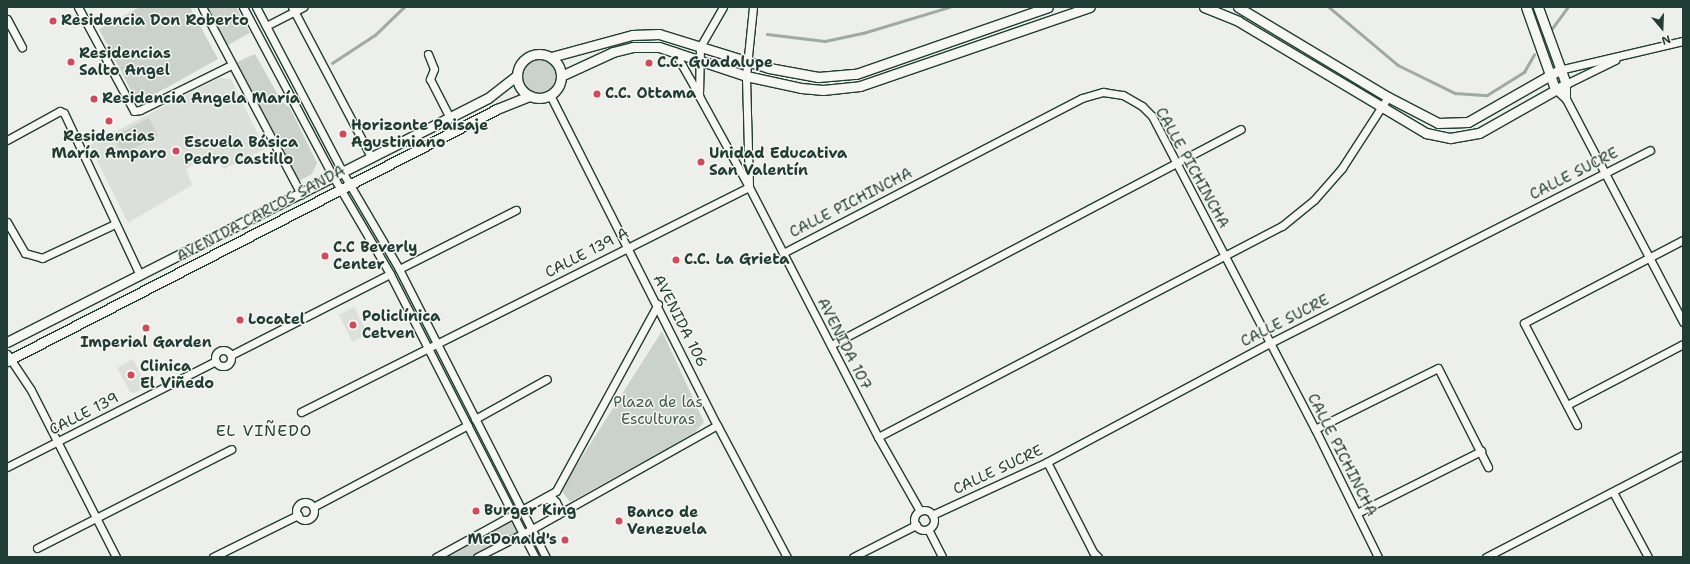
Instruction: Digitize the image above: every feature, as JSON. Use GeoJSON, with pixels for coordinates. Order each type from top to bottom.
{"type":"FeatureCollection","features":[{"type":"Feature","properties":{"kind":"street"},"geometry":{"type":"LineString","coordinates":[[78,7],[134,111],[140,110],[232,65]]}},
{"type":"Feature","properties":{"kind":"street"},"geometry":{"type":"LineString","coordinates":[[202,7],[301,194]]}},
{"type":"Feature","properties":{"kind":"street"},"geometry":{"type":"LineString","coordinates":[[244,7],[334,178],[390,274],[515,515],[535,557]]}},
{"type":"Feature","properties":{"kind":"street"},"geometry":{"type":"LineString","coordinates":[[256,7],[349,184],[399,269],[546,557]]}},
{"type":"Feature","properties":{"kind":"street"},"geometry":{"type":"LineString","coordinates":[[266,26],[293,9],[303,7]]}},
{"type":"Feature","properties":{"kind":"street"},"geometry":{"type":"LineString","coordinates":[[699,96],[702,60],[700,47],[723,7]]}},
{"type":"Feature","properties":{"kind":"street"},"geometry":{"type":"LineString","coordinates":[[749,187],[746,76],[753,7]]}},
{"type":"Feature","properties":{"kind":"street"},"geometry":{"type":"LineString","coordinates":[[551,57],[632,35],[659,34],[769,68],[818,77],[856,74],[889,64],[1048,7]]}},
{"type":"Feature","properties":{"kind":"street"},"geometry":{"type":"LineString","coordinates":[[561,76],[613,52],[652,47],[702,60],[746,76],[801,88],[823,90],[860,86],[1090,7]]}},
{"type":"Feature","properties":{"kind":"street"},"geometry":{"type":"LineString","coordinates":[[1204,7],[1252,30],[1432,136],[1461,137],[1484,130],[1555,89],[1628,54]]}},
{"type":"Feature","properties":{"kind":"street"},"geometry":{"type":"LineString","coordinates":[[1238,7],[1260,18],[1388,98],[1432,121],[1459,124],[1484,114],[1559,70],[1683,41]]}},
{"type":"Feature","properties":{"kind":"street"},"geometry":{"type":"LineString","coordinates":[[1526,7],[1549,76],[1555,89],[1566,99],[1683,322]]}},
{"type":"Feature","properties":{"kind":"street"},"geometry":{"type":"LineString","coordinates":[[1538,7],[1559,70],[1566,84],[1566,99]]}},
{"type":"Feature","properties":{"kind":"street"},"geometry":{"type":"LineString","coordinates":[[293,9],[371,157]]}},
{"type":"Feature","properties":{"kind":"street"},"geometry":{"type":"LineString","coordinates":[[1252,30],[1260,18]]}},
{"type":"Feature","properties":{"kind":"street"},"geometry":{"type":"LineString","coordinates":[[7,19],[22,47]]}},
{"type":"Feature","properties":{"kind":"street","name":"AVENIDA 107"},"geometry":{"type":"LineString","coordinates":[[674,52],[749,187],[878,437],[920,511]]}},
{"type":"Feature","properties":{"kind":"street"},"geometry":{"type":"LineString","coordinates":[[428,54],[434,69],[430,79],[450,118]]}},
{"type":"Feature","properties":{"kind":"street"},"geometry":{"type":"LineString","coordinates":[[541,54],[551,57],[558,63],[561,76],[558,87],[550,95],[537,98],[530,96],[522,90],[517,75],[520,64],[526,58],[541,54]]}},
{"type":"Feature","properties":{"kind":"street"},"geometry":{"type":"LineString","coordinates":[[889,64],[894,75]]}},
{"type":"Feature","properties":{"kind":"street","name":"AVENIDA CARLOS SANDA"},"geometry":{"type":"LineString","coordinates":[[7,342],[344,173],[371,157],[450,118],[488,98],[517,75]]}},
{"type":"Feature","properties":{"kind":"street","name":"CALLE PICHINCHA"},"geometry":{"type":"LineString","coordinates":[[783,253],[1082,98],[1103,92],[1123,95],[1142,106],[1152,116],[1357,512],[1378,557]]}},
{"type":"Feature","properties":{"kind":"street","name":"AVENIDA 106"},"geometry":{"type":"LineString","coordinates":[[550,95],[658,304],[717,425],[787,557]]}},
{"type":"Feature","properties":{"kind":"street","name":"AVENIDA CARLOS SANDA"},"geometry":{"type":"LineString","coordinates":[[8,358],[505,104],[530,96]]}},
{"type":"Feature","properties":{"kind":"street"},"geometry":{"type":"LineString","coordinates":[[878,437],[1282,226],[1314,200],[1342,168],[1388,98]]}},
{"type":"Feature","properties":{"kind":"street"},"geometry":{"type":"LineString","coordinates":[[7,140],[60,111],[64,113],[140,275]]}},
{"type":"Feature","properties":{"kind":"street"},"geometry":{"type":"LineString","coordinates":[[831,345],[1241,129]]}},
{"type":"Feature","properties":{"kind":"street","name":"CALLE SUCRE"},"geometry":{"type":"LineString","coordinates":[[932,515],[1047,462],[1270,344],[1604,172],[1650,150]]}},
{"type":"Feature","properties":{"kind":"street","name":"CALLE 139 A"},"geometry":{"type":"LineString","coordinates":[[301,412],[429,350],[628,247],[749,187]]}},
{"type":"Feature","properties":{"kind":"street"},"geometry":{"type":"LineString","coordinates":[[399,269],[516,210]]}},
{"type":"Feature","properties":{"kind":"street"},"geometry":{"type":"LineString","coordinates":[[7,222],[25,253],[42,258],[115,224]]}},
{"type":"Feature","properties":{"kind":"street"},"geometry":{"type":"LineString","coordinates":[[1577,425],[1524,322],[1683,240]]}},
{"type":"Feature","properties":{"kind":"street"},"geometry":{"type":"LineString","coordinates":[[231,355],[225,350],[220,351],[216,355],[216,361],[220,365],[228,364],[231,355],[390,274]]}},
{"type":"Feature","properties":{"kind":"street"},"geometry":{"type":"LineString","coordinates":[[436,557],[515,515],[556,491],[658,304]]}},
{"type":"Feature","properties":{"kind":"street"},"geometry":{"type":"LineString","coordinates":[[1567,405],[1683,344]]}},
{"type":"Feature","properties":{"kind":"street"},"geometry":{"type":"LineString","coordinates":[[8,358],[31,390],[56,443],[116,557]]}},
{"type":"Feature","properties":{"kind":"street","name":"CALLE 139"},"geometry":{"type":"LineString","coordinates":[[7,467],[216,361]]}},
{"type":"Feature","properties":{"kind":"street"},"geometry":{"type":"LineString","coordinates":[[1314,429],[1438,368],[1488,467]]}},
{"type":"Feature","properties":{"kind":"street"},"geometry":{"type":"LineString","coordinates":[[475,419],[547,379]]}},
{"type":"Feature","properties":{"kind":"street"},"geometry":{"type":"LineString","coordinates":[[313,507],[468,425]]}},
{"type":"Feature","properties":{"kind":"street"},"geometry":{"type":"LineString","coordinates":[[477,557],[532,529],[717,425]]}},
{"type":"Feature","properties":{"kind":"street"},"geometry":{"type":"LineString","coordinates":[[37,548],[231,449]]}},
{"type":"Feature","properties":{"kind":"street"},"geometry":{"type":"LineString","coordinates":[[1357,512],[1481,451]]}},
{"type":"Feature","properties":{"kind":"street"},"geometry":{"type":"LineString","coordinates":[[1486,557],[1683,455]]}},
{"type":"Feature","properties":{"kind":"street"},"geometry":{"type":"LineString","coordinates":[[1047,462],[1093,552],[1098,557]]}},
{"type":"Feature","properties":{"kind":"street"},"geometry":{"type":"LineString","coordinates":[[1613,492],[1648,557]]}},
{"type":"Feature","properties":{"kind":"street"},"geometry":{"type":"LineString","coordinates":[[544,499],[553,499],[556,502],[559,508],[556,515]]}},
{"type":"Feature","properties":{"kind":"street"},"geometry":{"type":"LineString","coordinates":[[213,557],[298,515],[308,519],[314,513],[313,507],[309,504],[302,504],[298,507],[298,515]]}},
{"type":"Feature","properties":{"kind":"street"},"geometry":{"type":"LineString","coordinates":[[920,511],[927,511],[932,515],[933,524],[928,529],[921,529],[916,525],[915,516],[920,511]]}},
{"type":"Feature","properties":{"kind":"street"},"geometry":{"type":"LineString","coordinates":[[853,557],[916,525]]}},
{"type":"Feature","properties":{"kind":"street"},"geometry":{"type":"LineString","coordinates":[[928,529],[942,557]]}},
{"type":"Feature","properties":{"kind":"shaded area","name":"Escuela Básica Pedro Castillo"},"geometry":{"type":"Polygon","coordinates":[[[219,78],[231,79],[265,149],[224,169],[214,154],[186,169],[192,185],[128,223],[89,145],[219,78]]]}},
{"type":"Feature","properties":{"kind":"shaded area","name":"Policlínica Cetven"},"geometry":{"type":"Polygon","coordinates":[[[354,307],[368,334],[352,341],[339,315],[354,307]]]}},
{"type":"Feature","properties":{"kind":"shaded area","name":"Clinica El Viñedo"},"geometry":{"type":"Polygon","coordinates":[[[133,359],[145,383],[145,387],[134,393],[130,392],[117,368],[133,359]]]}},
{"type":"Feature","properties":{"kind":"green space"},"geometry":{"type":"Polygon","coordinates":[[[140,7],[190,7],[218,59],[141,102],[137,102],[99,29],[140,7]]]}},
{"type":"Feature","properties":{"kind":"green space"},"geometry":{"type":"Polygon","coordinates":[[[206,7],[236,7],[250,33],[226,46],[206,7]]]}},
{"type":"Feature","properties":{"kind":"green space"},"geometry":{"type":"Polygon","coordinates":[[[255,54],[282,102],[290,108],[317,163],[312,174],[297,182],[235,63],[255,54]]]}},
{"type":"Feature","properties":{"kind":"green space"},"geometry":{"type":"Polygon","coordinates":[[[535,57],[543,57],[553,62],[557,69],[557,83],[553,90],[543,95],[535,95],[525,90],[523,87],[520,80],[520,72],[525,62],[528,60],[535,57]]]}},
{"type":"Feature","properties":{"kind":"green space"},"geometry":{"type":"Polygon","coordinates":[[[149,118],[158,136],[122,154],[113,136],[149,118]]]}},
{"type":"Feature","properties":{"kind":"green space","name":"Plaza de las Esculturas"},"geometry":{"type":"Polygon","coordinates":[[[662,331],[704,422],[695,432],[675,444],[570,502],[561,490],[662,331]]]}},
{"type":"Feature","properties":{"kind":"green space"},"geometry":{"type":"Polygon","coordinates":[[[515,515],[524,533],[477,557],[436,557],[515,515]]]}},
{"type":"Feature","properties":{"kind":"waterway"},"geometry":{"type":"LineString","coordinates":[[332,63],[375,35],[404,7]]}},
{"type":"Feature","properties":{"kind":"waterway"},"geometry":{"type":"LineString","coordinates":[[767,34],[825,41],[863,33],[949,7]]}},
{"type":"Feature","properties":{"kind":"waterway"},"geometry":{"type":"LineString","coordinates":[[1329,7],[1398,65],[1455,93],[1487,95],[1524,72],[1534,55]]}},
{"type":"Feature","properties":{"kind":"waterway"},"geometry":{"type":"LineString","coordinates":[[1551,30],[1568,7]]}},
{"type":"Feature","properties":{"kind":"place","name":"Residencia Don Roberto"},"geometry":{"type":"Point","coordinates":[53,21]}},
{"type":"Feature","properties":{"kind":"place","name":"Residencias Salto Angel"},"geometry":{"type":"Point","coordinates":[71,62]}},
{"type":"Feature","properties":{"kind":"place","name":"C.C. Guadalupe"},"geometry":{"type":"Point","coordinates":[649,63]}},
{"type":"Feature","properties":{"kind":"place","name":"C.C. Ottama"},"geometry":{"type":"Point","coordinates":[597,94]}},
{"type":"Feature","properties":{"kind":"place","name":"Residencia Angela María"},"geometry":{"type":"Point","coordinates":[94,99]}},
{"type":"Feature","properties":{"kind":"place","name":"Residencias María Amparo"},"geometry":{"type":"Point","coordinates":[109,121]}},
{"type":"Feature","properties":{"kind":"place","name":"Horizonte Paisaje Agustiniano"},"geometry":{"type":"Point","coordinates":[343,134]}},
{"type":"Feature","properties":{"kind":"place","name":"Escuela Básica Pedro Castillo"},"geometry":{"type":"Point","coordinates":[176,151]}},
{"type":"Feature","properties":{"kind":"place","name":"Unidad Educativa San Valentín"},"geometry":{"type":"Point","coordinates":[701,162]}},
{"type":"Feature","properties":{"kind":"place","name":"C.C Beverly Center"},"geometry":{"type":"Point","coordinates":[325,256]}},
{"type":"Feature","properties":{"kind":"place","name":"C.C. La Grieta"},"geometry":{"type":"Point","coordinates":[676,260]}},
{"type":"Feature","properties":{"kind":"place","name":"Locatel"},"geometry":{"type":"Point","coordinates":[240,320]}},
{"type":"Feature","properties":{"kind":"place","name":"Policlínica Cetven"},"geometry":{"type":"Point","coordinates":[353,325]}},
{"type":"Feature","properties":{"kind":"place","name":"Imperial Garden"},"geometry":{"type":"Point","coordinates":[146,328]}},
{"type":"Feature","properties":{"kind":"place","name":"Clinica El Viñedo"},"geometry":{"type":"Point","coordinates":[131,375]}},
{"type":"Feature","properties":{"kind":"place","name":"Burger King"},"geometry":{"type":"Point","coordinates":[476,511]}},
{"type":"Feature","properties":{"kind":"place","name":"Banco de Venezuela"},"geometry":{"type":"Point","coordinates":[619,521]}},
{"type":"Feature","properties":{"kind":"place","name":"McDonald's"},"geometry":{"type":"Point","coordinates":[565,540]}},
{"type":"Feature","properties":{"kind":"district","name":"EL VIÑEDO"},"geometry":{"type":"Point","coordinates":[264,431]}}]}
